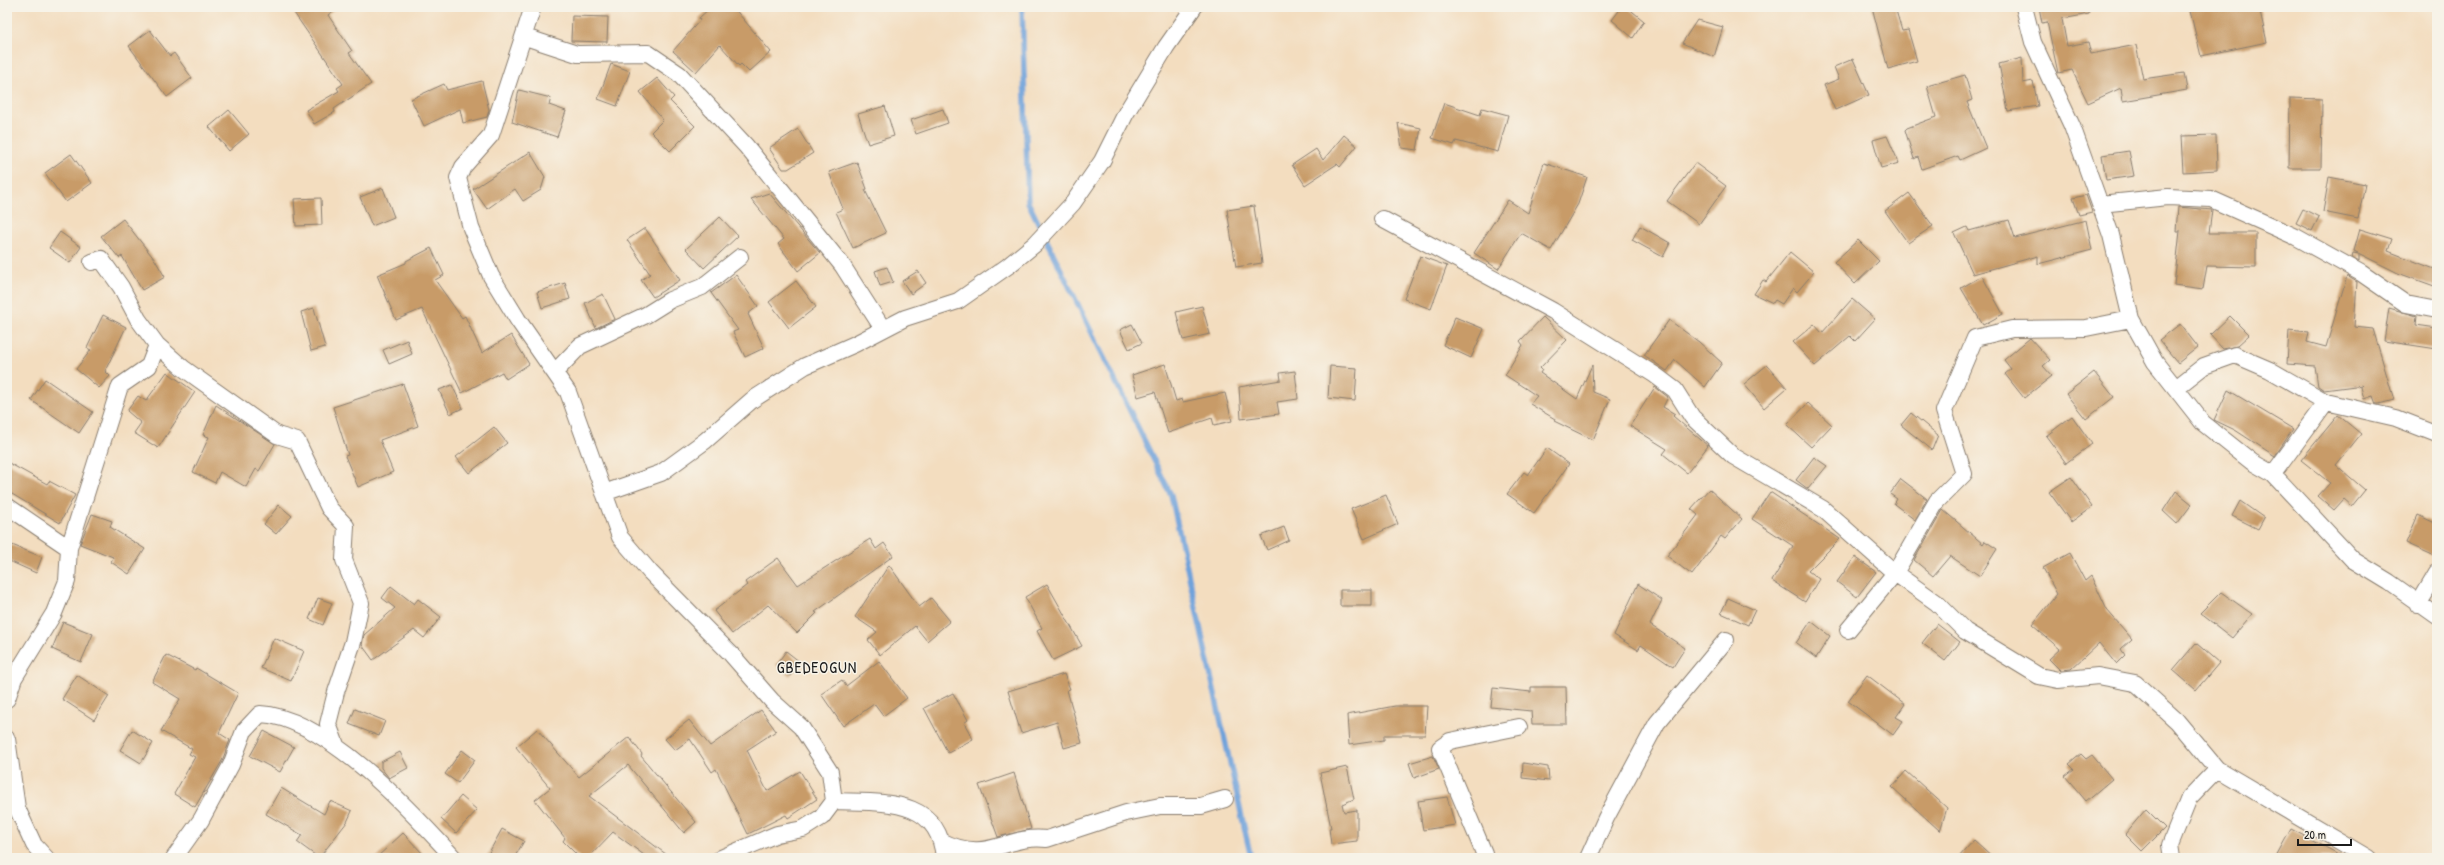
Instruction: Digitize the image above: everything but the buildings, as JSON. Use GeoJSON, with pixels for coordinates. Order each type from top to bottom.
{"type":"FeatureCollection","features":[{"type":"Feature","properties":{"kind":"street"},"geometry":{"type":"LineString","coordinates":[[533,7],[492,135],[463,167],[458,178],[471,228],[491,276],[518,320],[568,392],[620,537],[650,572],[731,654],[772,701],[801,726],[830,772],[834,801],[822,817],[803,828],[777,834],[730,852],[721,858]]}},
{"type":"Feature","properties":{"kind":"street"},"geometry":{"type":"LineString","coordinates":[[604,493],[661,473],[705,441],[752,400],[805,366],[905,318],[958,301],[1008,266],[1035,244],[1073,203],[1102,161],[1126,113],[1166,47],[1194,7]]}},
{"type":"Feature","properties":{"kind":"street"},"geometry":{"type":"LineString","coordinates":[[2024,7],[2033,42],[2072,126],[2111,235],[2131,319],[2155,362],[2203,423],[2252,462],[2273,474],[2353,560],[2389,582],[2418,605],[2437,616]]}},
{"type":"Feature","properties":{"kind":"street"},"geometry":{"type":"LineString","coordinates":[[524,37],[577,54],[648,53],[679,74],[746,146],[842,265],[883,329]]}},
{"type":"Feature","properties":{"kind":"street"},"geometry":{"type":"LineString","coordinates":[[2100,204],[2168,197],[2211,199],[2296,237],[2361,273],[2406,304],[2437,310]]}},
{"type":"Feature","properties":{"kind":"street"},"geometry":{"type":"LineString","coordinates":[[1382,218],[1553,311],[1655,375],[1675,390],[1692,417],[1732,456],[1823,509],[1895,573],[1937,603],[1965,631],[2039,676],[2058,680],[2098,676],[2135,683],[2177,721],[2217,769],[2366,857]]}},
{"type":"Feature","properties":{"kind":"street"},"geometry":{"type":"LineString","coordinates":[[555,372],[580,346],[646,315],[670,300],[702,287],[740,257]]}},
{"type":"Feature","properties":{"kind":"street"},"geometry":{"type":"LineString","coordinates":[[92,262],[101,259],[121,287],[138,319],[157,345],[183,368],[277,435],[297,441],[329,508],[346,526],[344,560],[361,603],[353,642],[336,692],[328,724],[336,746]]}},
{"type":"Feature","properties":{"kind":"street"},"geometry":{"type":"LineString","coordinates":[[1848,630],[1895,573],[1937,501],[1964,474],[1944,411],[1975,338],[2012,329],[2086,328],[2131,319]]}},
{"type":"Feature","properties":{"kind":"street"},"geometry":{"type":"LineString","coordinates":[[7,699],[14,678],[54,612],[67,581],[69,548],[120,386],[149,366],[157,345]]}},
{"type":"Feature","properties":{"kind":"street"},"geometry":{"type":"LineString","coordinates":[[2176,388],[2204,366],[2235,355],[2270,370],[2326,402],[2396,418],[2437,434]]}},
{"type":"Feature","properties":{"kind":"street"},"geometry":{"type":"LineString","coordinates":[[2273,474],[2326,402]]}},
{"type":"Feature","properties":{"kind":"street"},"geometry":{"type":"LineString","coordinates":[[7,506],[69,548]]}},
{"type":"Feature","properties":{"kind":"street"},"geometry":{"type":"LineString","coordinates":[[2418,605],[2437,573]]}},
{"type":"Feature","properties":{"kind":"street"},"geometry":{"type":"LineString","coordinates":[[1588,858],[1606,818],[1657,723],[1726,640]]}},
{"type":"Feature","properties":{"kind":"street"},"geometry":{"type":"LineString","coordinates":[[174,858],[201,820],[231,765],[244,731],[260,714],[277,715],[313,731],[336,746],[392,795],[454,858]]}},
{"type":"Feature","properties":{"kind":"street"},"geometry":{"type":"LineString","coordinates":[[1483,858],[1484,853],[1440,748],[1450,741],[1519,726]]}},
{"type":"Feature","properties":{"kind":"street"},"geometry":{"type":"LineString","coordinates":[[7,739],[16,808],[34,845],[46,858]]}},
{"type":"Feature","properties":{"kind":"street"},"geometry":{"type":"LineString","coordinates":[[2172,858],[2170,846],[2189,798],[2217,769]]}},
{"type":"Feature","properties":{"kind":"street"},"geometry":{"type":"LineString","coordinates":[[941,841],[952,849],[982,855],[1035,838],[1047,839],[1126,812],[1160,806],[1201,806],[1226,799]]}},
{"type":"Feature","properties":{"kind":"street"},"geometry":{"type":"LineString","coordinates":[[834,801],[902,805],[926,816],[938,831],[944,858]]}},
{"type":"Feature","properties":{"kind":"waterway"},"geometry":{"type":"LineString","coordinates":[[1022,7],[1028,202],[1171,495],[1251,858]]}},
{"type":"Feature","properties":{"kind":"district","name":"GBEDEOGUN"},"geometry":{"type":"Point","coordinates":[817,667]}}]}
